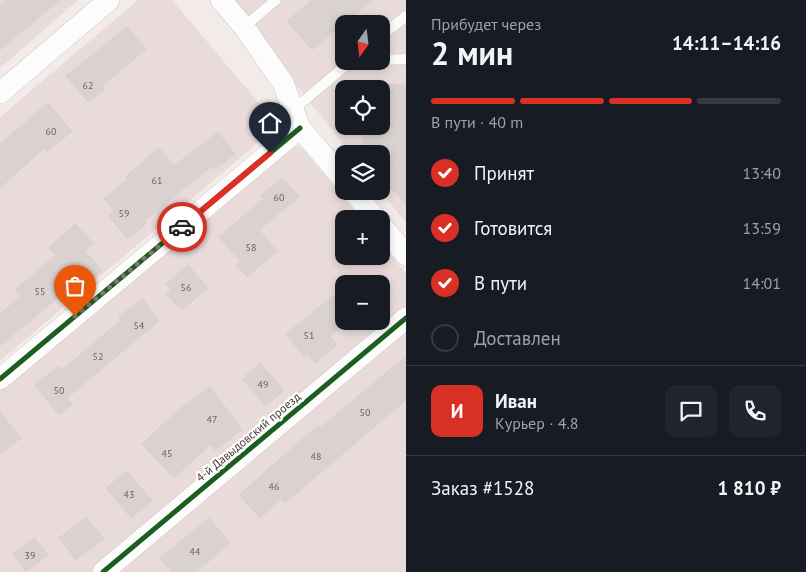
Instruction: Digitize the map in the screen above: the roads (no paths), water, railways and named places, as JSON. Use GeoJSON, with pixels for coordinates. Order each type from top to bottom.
{"type":"FeatureCollection","features":[{"type":"Feature","properties":{"kind":"street"},"geometry":{"type":"LineString","coordinates":[[0,93],[109,0]]}},
{"type":"Feature","properties":{"kind":"street"},"geometry":{"type":"LineString","coordinates":[[221,0],[244,27],[283,83],[293,118],[335,169]]}},
{"type":"Feature","properties":{"kind":"street"},"geometry":{"type":"LineString","coordinates":[[0,379],[293,118]]}},
{"type":"Feature","properties":{"kind":"street"},"geometry":{"type":"LineString","coordinates":[[360,200],[369,210]]}},
{"type":"Feature","properties":{"kind":"street"},"geometry":{"type":"LineString","coordinates":[[390,236],[406,255]]}},
{"type":"Feature","properties":{"kind":"street","name":"4-й Давыдовский проезд"},"geometry":{"type":"LineString","coordinates":[[103,572],[406,318]]}},
{"type":"Feature","properties":{"kind":"lane"},"geometry":{"type":"LineString","coordinates":[[244,27],[276,0]]}},
{"type":"Feature","properties":{"kind":"lane"},"geometry":{"type":"LineString","coordinates":[[390,29],[406,16]]}},
{"type":"Feature","properties":{"kind":"lane"},"geometry":{"type":"LineString","coordinates":[[390,60],[406,59]]}},
{"type":"Feature","properties":{"kind":"lane"},"geometry":{"type":"LineString","coordinates":[[293,118],[342,70]]}}]}
